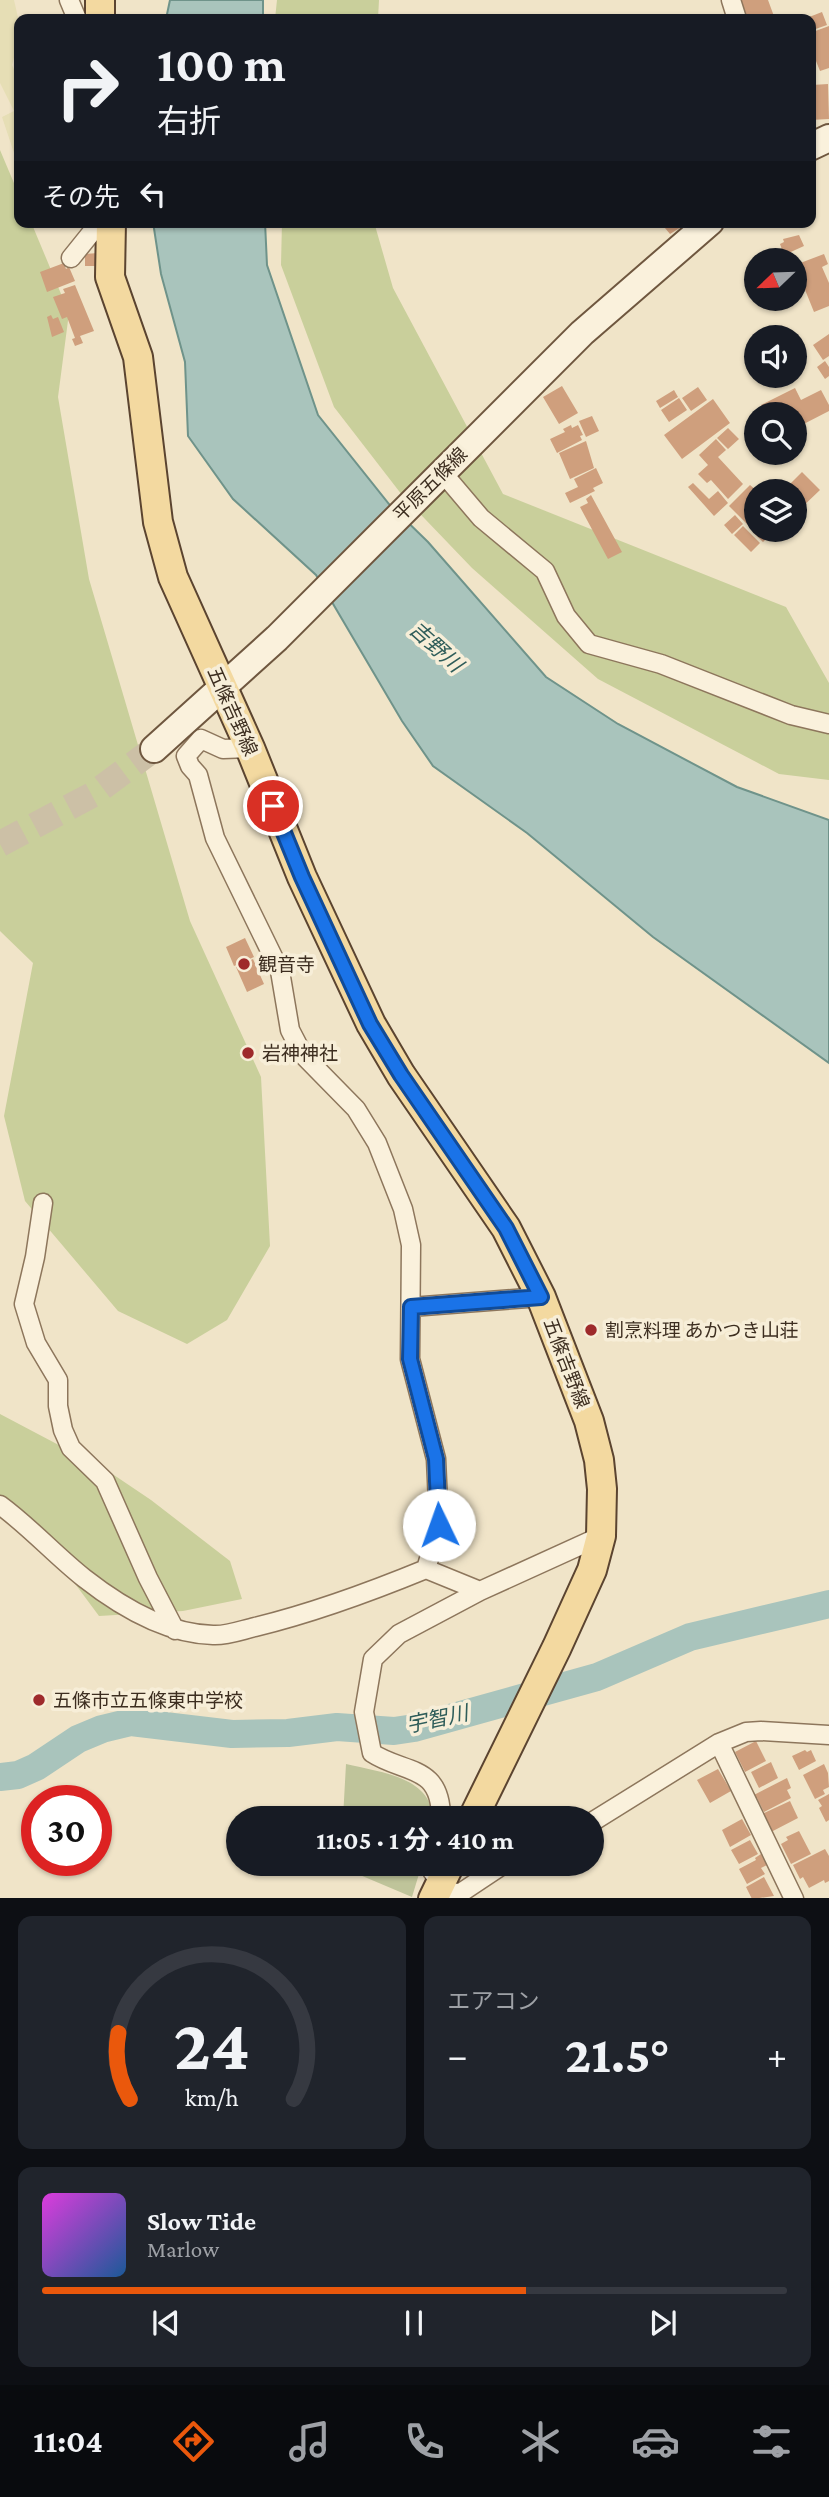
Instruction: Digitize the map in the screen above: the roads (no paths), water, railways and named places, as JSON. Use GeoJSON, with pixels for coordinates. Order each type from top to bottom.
{"type":"FeatureCollection","features":[{"type":"Feature","properties":{"kind":"main road","name":"五條吉野線"},"geometry":{"type":"LineString","coordinates":[[111,228],[110,277],[138,357],[158,522],[173,577],[250,748],[302,877],[370,1024],[401,1075],[506,1228],[541,1297],[589,1421],[599,1460],[602,1489],[601,1536],[593,1570],[479,1806]]}},
{"type":"Feature","properties":{"kind":"main road","name":"平原五條線"},"geometry":{"type":"LineString","coordinates":[[153,749],[276,638],[582,333],[703,228]]}},
{"type":"Feature","properties":{"kind":"street"},"geometry":{"type":"LineString","coordinates":[[71,258],[95,228]]}},
{"type":"Feature","properties":{"kind":"street"},"geometry":{"type":"LineString","coordinates":[[434,481],[545,571],[566,616],[589,644],[661,664],[791,715],[829,724]]}},
{"type":"Feature","properties":{"kind":"street"},"geometry":{"type":"LineString","coordinates":[[250,748],[223,750],[201,739],[186,756],[198,775],[215,838],[280,971],[290,1030],[303,1055],[356,1109],[377,1143],[403,1209],[411,1245],[410,1359],[436,1459],[439,1525],[426,1569]]}},
{"type":"Feature","properties":{"kind":"street"},"geometry":{"type":"LineString","coordinates":[[43,1203],[35,1257],[24,1304],[36,1343],[58,1380],[58,1406],[63,1430],[71,1448],[105,1481],[174,1630]]}},
{"type":"Feature","properties":{"kind":"street"},"geometry":{"type":"LineString","coordinates":[[411,1307],[541,1297]]}},
{"type":"Feature","properties":{"kind":"street"},"geometry":{"type":"LineString","coordinates":[[0,1505],[85,1579],[147,1619],[174,1630],[215,1636],[286,1620],[369,1592],[426,1569],[480,1591]]}},
{"type":"Feature","properties":{"kind":"street"},"geometry":{"type":"LineString","coordinates":[[441,1806],[432,1784],[419,1771],[381,1759],[372,1753],[364,1712],[373,1658],[399,1634],[480,1591],[601,1536]]}},
{"type":"Feature","properties":{"kind":"street"},"geometry":{"type":"LineString","coordinates":[[604,1815],[719,1743],[746,1732],[829,1735]]}},
{"type":"Feature","properties":{"kind":"street"},"geometry":{"type":"LineString","coordinates":[[719,1743],[794,1898]]}},
{"type":"Feature","properties":{"kind":"street"},"geometry":{"type":"LineString","coordinates":[[438,1881],[462,1892],[485,1876]]}},
{"type":"Feature","properties":{"kind":"water"},"geometry":{"type":"Polygon","coordinates":[[[170,0],[263,0],[263,14],[167,14],[170,0]]]}},
{"type":"Feature","properties":{"kind":"water","name":"吉野川"},"geometry":{"type":"Polygon","coordinates":[[[154,228],[265,228],[267,265],[318,415],[389,504],[428,542],[546,677],[618,724],[737,787],[829,820],[829,1063],[653,937],[527,833],[433,766],[402,721],[316,575],[233,499],[188,436],[185,362],[161,274],[154,228]]]}},
{"type":"Feature","properties":{"kind":"waterway","name":"宇智川"},"geometry":{"type":"LineString","coordinates":[[0,1777],[18,1775],[36,1767],[78,1739],[102,1729],[131,1722],[232,1734],[288,1733],[337,1727],[394,1731],[414,1728],[597,1677],[690,1637],[829,1604]]}},
{"type":"Feature","properties":{"kind":"tunnel"},"geometry":{"type":"LineString","coordinates":[[0,844],[92,795],[154,749]]}},
{"type":"Feature","properties":{"kind":"place","name":"観音寺"},"geometry":{"type":"Point","coordinates":[244,964]}},
{"type":"Feature","properties":{"kind":"place","name":"岩神神社"},"geometry":{"type":"Point","coordinates":[248,1053]}},
{"type":"Feature","properties":{"kind":"place","name":"割烹料理 あかつき山荘"},"geometry":{"type":"Point","coordinates":[591,1330]}},
{"type":"Feature","properties":{"kind":"place","name":"五條市立五條東中学校"},"geometry":{"type":"Point","coordinates":[39,1700]}}]}
